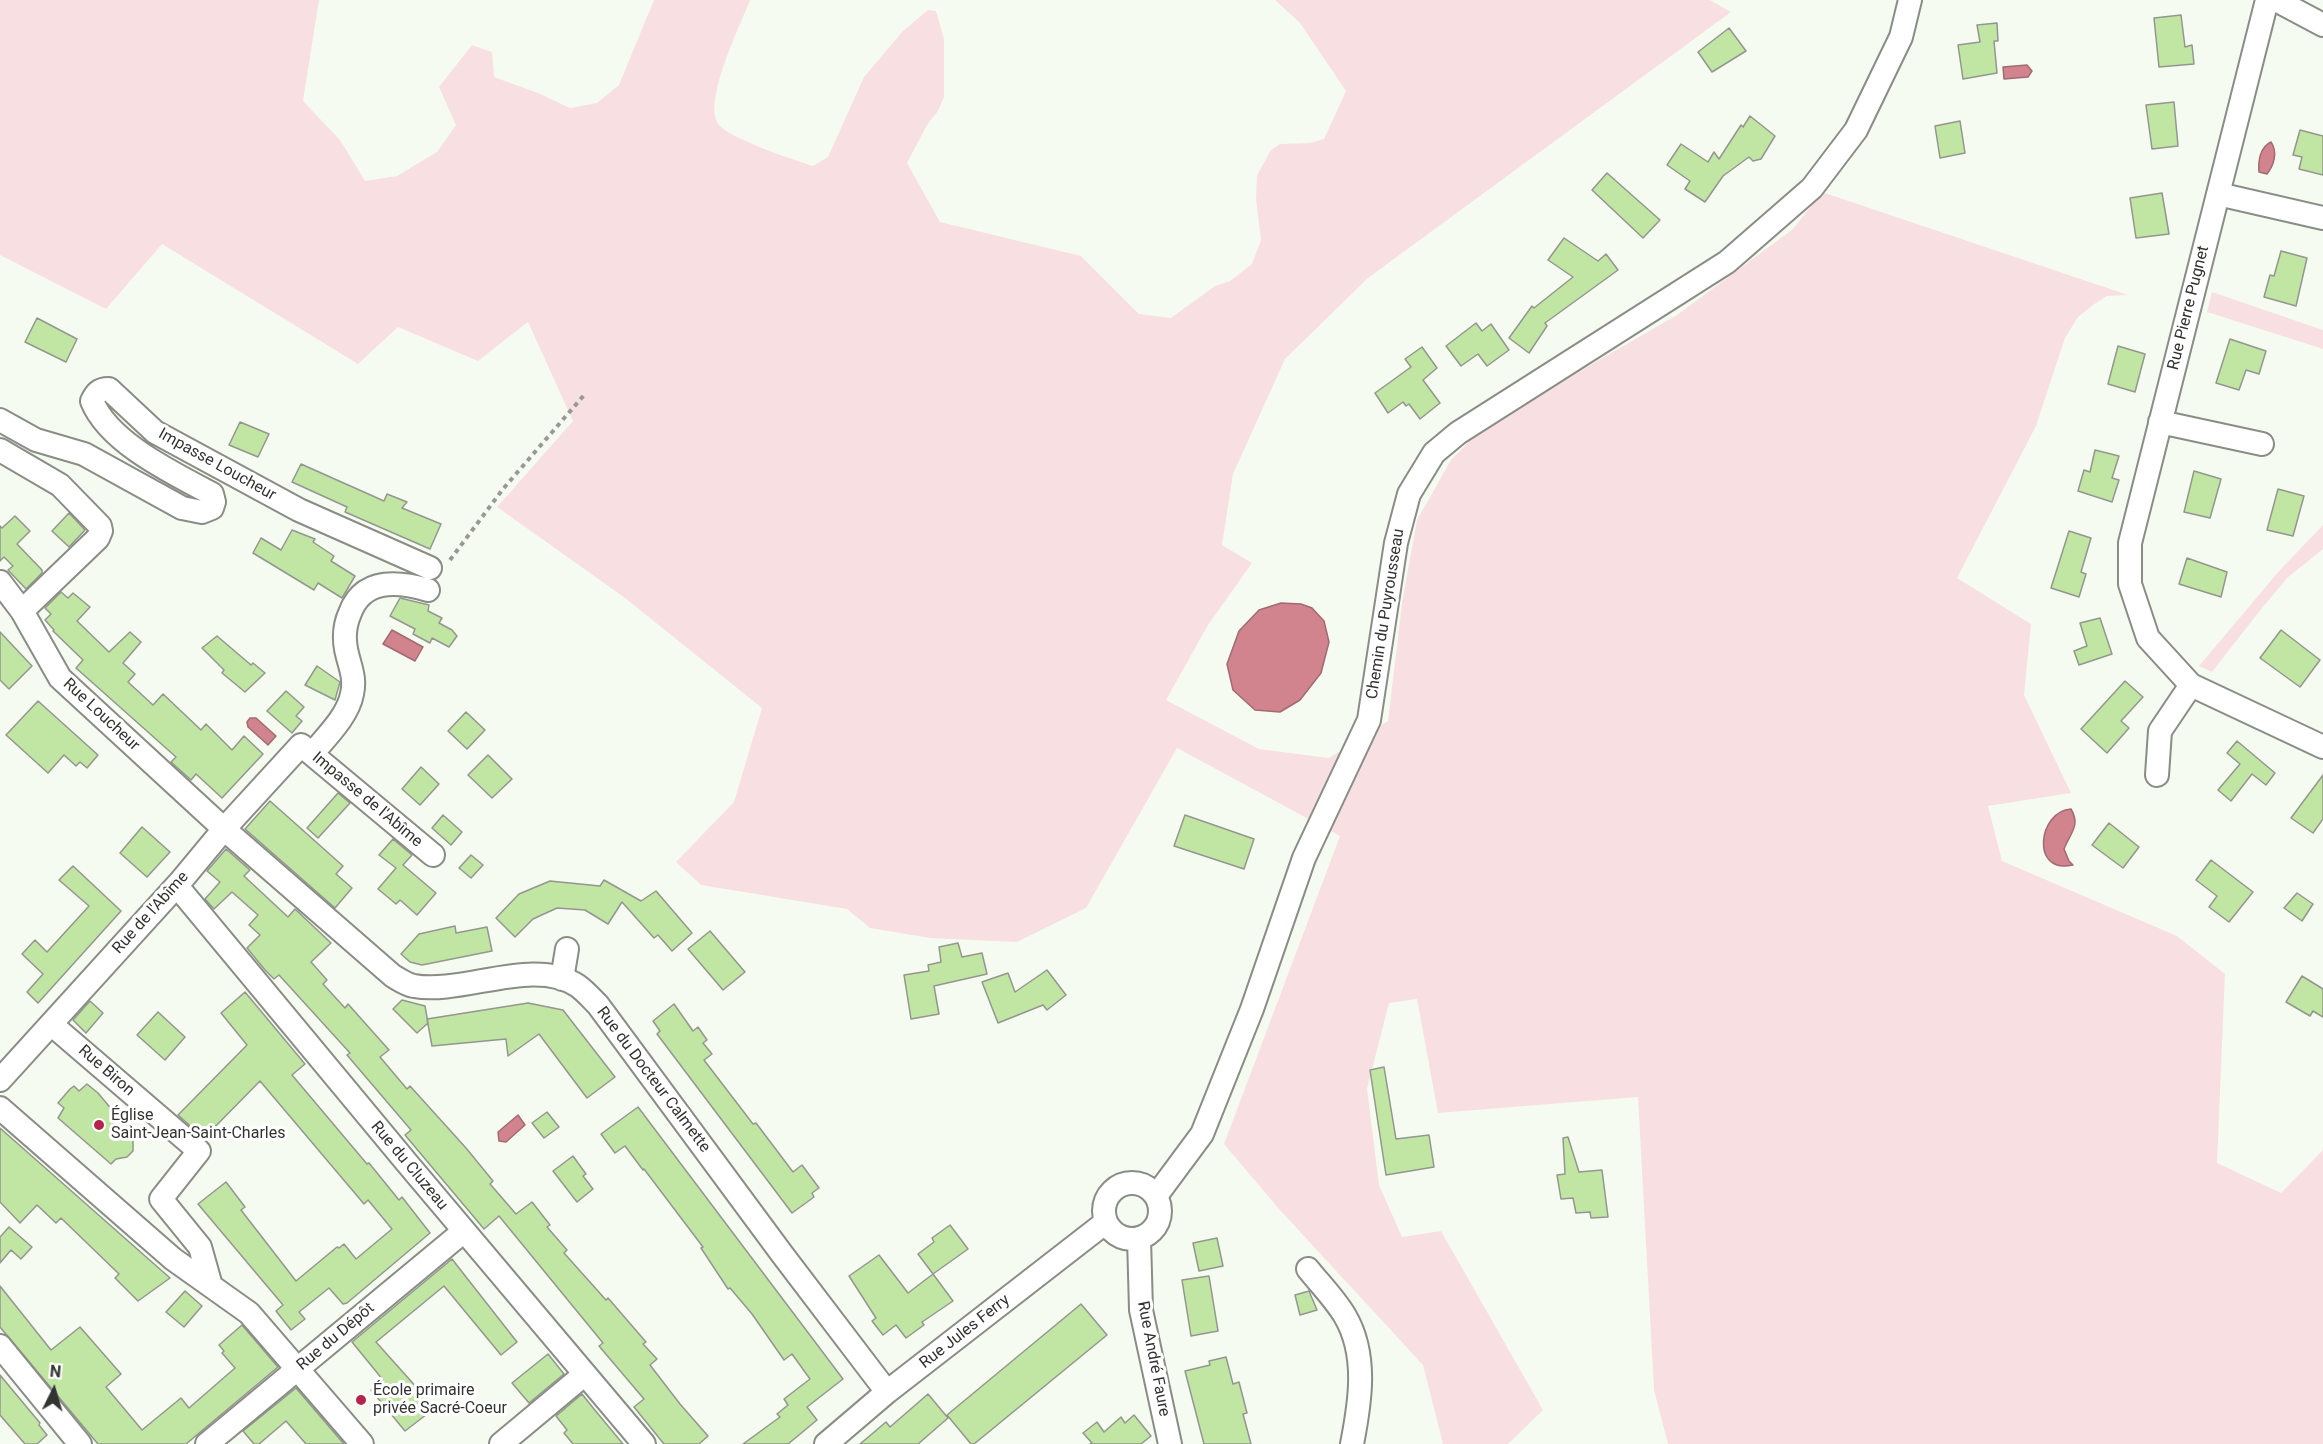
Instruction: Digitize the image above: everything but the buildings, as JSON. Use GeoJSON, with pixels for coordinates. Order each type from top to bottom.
{"type":"FeatureCollection","features":[{"type":"Feature","properties":{"kind":"street","name":"Chemin du Puyrousseau"},"geometry":{"type":"LineString","coordinates":[[1156,1196],[1202,1134],[1252,1009],[1304,858],[1369,720],[1396,543],[1409,494],[1434,453],[1458,433],[1727,262],[1812,188],[1856,130],[1901,37],[1910,0]]}},
{"type":"Feature","properties":{"kind":"street","name":"Rue Pierre Pugnet"},"geometry":{"type":"LineString","coordinates":[[2266,0],[2130,543],[2130,584],[2148,638],[2191,686],[2323,747]]}},
{"type":"Feature","properties":{"kind":"street"},"geometry":{"type":"LineString","coordinates":[[2276,0],[2323,26]]}},
{"type":"Feature","properties":{"kind":"street"},"geometry":{"type":"LineString","coordinates":[[2218,194],[2323,218]]}},
{"type":"Feature","properties":{"kind":"street","name":"Impasse Loucheur"},"geometry":{"type":"LineString","coordinates":[[0,420],[36,440],[84,454],[182,508],[202,512],[212,508],[214,502],[212,494],[179,477],[124,441],[98,416],[92,401],[96,393],[102,389],[109,389],[155,432],[429,579]]}},
{"type":"Feature","properties":{"kind":"street"},"geometry":{"type":"LineString","coordinates":[[2160,422],[2262,444]]}},
{"type":"Feature","properties":{"kind":"street"},"geometry":{"type":"LineString","coordinates":[[0,450],[60,485],[100,526],[101,531],[98,538],[22,611]]}},
{"type":"Feature","properties":{"kind":"street","name":"Rue de l'Abîme"},"geometry":{"type":"LineString","coordinates":[[0,1080],[177,886],[224,829],[337,723],[352,697],[354,680],[345,647],[346,622],[354,603],[366,590],[381,584],[415,586],[429,579]]}},
{"type":"Feature","properties":{"kind":"street","name":"Rue Loucheur"},"geometry":{"type":"LineString","coordinates":[[0,582],[22,611],[60,678],[224,829]]}},
{"type":"Feature","properties":{"kind":"street"},"geometry":{"type":"LineString","coordinates":[[2157,775],[2160,731],[2191,686]]}},
{"type":"Feature","properties":{"kind":"street","name":"Impasse de l'Abîme"},"geometry":{"type":"LineString","coordinates":[[306,750],[434,855]]}},
{"type":"Feature","properties":{"kind":"street","name":"Rue du Docteur Calmette"},"geometry":{"type":"LineString","coordinates":[[224,829],[393,976],[411,986],[431,988],[529,974],[562,979],[577,986],[598,1005],[887,1392]]}},
{"type":"Feature","properties":{"kind":"street","name":"Rue du Cluzeau"},"geometry":{"type":"LineString","coordinates":[[177,886],[644,1444]]}},
{"type":"Feature","properties":{"kind":"street"},"geometry":{"type":"LineString","coordinates":[[562,979],[567,949]]}},
{"type":"Feature","properties":{"kind":"street","name":"Rue Biron"},"geometry":{"type":"LineString","coordinates":[[51,1024],[199,1151],[161,1199],[200,1247],[211,1286]]}},
{"type":"Feature","properties":{"kind":"street"},"geometry":{"type":"LineString","coordinates":[[0,1108],[173,1259],[249,1313],[362,1444]]}},
{"type":"Feature","properties":{"kind":"street"},"geometry":{"type":"LineString","coordinates":[[1137,1183],[1146,1186],[1156,1196],[1160,1206],[1160,1215],[1150,1232],[1139,1238],[1120,1237],[1111,1230],[1106,1222],[1104,1205],[1110,1192],[1117,1186],[1137,1183]]}},
{"type":"Feature","properties":{"kind":"street","name":"Rue Jules Ferry"},"geometry":{"type":"LineString","coordinates":[[826,1444],[887,1392],[1106,1222]]}},
{"type":"Feature","properties":{"kind":"street","name":"Rue du Dépôt"},"geometry":{"type":"LineString","coordinates":[[207,1444],[464,1231]]}},
{"type":"Feature","properties":{"kind":"street","name":"Rue André Faure"},"geometry":{"type":"LineString","coordinates":[[1139,1238],[1141,1310],[1170,1444]]}},
{"type":"Feature","properties":{"kind":"street"},"geometry":{"type":"LineString","coordinates":[[1308,1269],[1346,1317],[1355,1342],[1361,1371],[1360,1402],[1352,1444]]}},
{"type":"Feature","properties":{"kind":"street"},"geometry":{"type":"LineString","coordinates":[[0,1347],[80,1444]]}},
{"type":"Feature","properties":{"kind":"street"},"geometry":{"type":"LineString","coordinates":[[501,1444],[585,1374]]}},
{"type":"Feature","properties":{"kind":"path"},"geometry":{"type":"LineString","coordinates":[[429,579],[585,394]]}},
{"type":"Feature","properties":{"kind":"shaded area"},"geometry":{"type":"Polygon","coordinates":[[[0,0],[319,0],[303,101],[340,140],[365,181],[397,176],[437,152],[456,125],[439,87],[472,45],[492,52],[494,77],[538,93],[570,108],[597,103],[619,85],[654,0],[750,0],[724,64],[715,101],[715,116],[720,126],[737,137],[813,166],[828,157],[864,77],[903,31],[928,10],[936,11],[944,39],[944,97],[907,163],[940,222],[1081,256],[1139,314],[1171,318],[1215,286],[1230,281],[1252,264],[1261,240],[1256,199],[1257,175],[1271,150],[1280,144],[1310,143],[1324,139],[1346,91],[1300,23],[1275,0],[1710,0],[1731,12],[1368,278],[1285,359],[1233,474],[1222,545],[1252,563],[1208,625],[1166,700],[1259,749],[1329,758],[1388,721],[1402,603],[1417,520],[1451,460],[1483,427],[1677,315],[1793,229],[1822,192],[2128,295],[2107,296],[2093,305],[2078,317],[2065,338],[2036,426],[1957,578],[2031,624],[2024,695],[2071,793],[1988,806],[2002,861],[2177,936],[2225,974],[2217,1163],[2281,1193],[2323,1150],[2323,1444],[1668,1444],[1654,1390],[1638,1097],[1438,1113],[1417,999],[1389,1003],[1367,1089],[1379,1185],[1402,1237],[1441,1231],[1543,1410],[1508,1444],[1443,1444],[1423,1365],[1279,1209],[1224,1144],[1340,836],[1177,748],[1086,908],[1017,942],[930,938],[870,928],[847,909],[701,885],[676,862],[734,802],[762,708],[625,598],[497,507],[573,421],[528,322],[478,361],[398,327],[358,364],[162,244],[106,309],[0,255],[0,0]]]}},
{"type":"Feature","properties":{"kind":"shaded area"},"geometry":{"type":"Polygon","coordinates":[[[2027,65],[2032,71],[2028,77],[2004,79],[2003,67],[2027,65]]]}},
{"type":"Feature","properties":{"kind":"shaded area"},"geometry":{"type":"Polygon","coordinates":[[[2271,142],[2275,154],[2272,167],[2267,174],[2259,172],[2260,155],[2264,147],[2271,142]]]}},
{"type":"Feature","properties":{"kind":"shaded area"},"geometry":{"type":"Polygon","coordinates":[[[2212,292],[2323,330],[2323,349],[2207,312],[2212,292]]]}},
{"type":"Feature","properties":{"kind":"shaded area"},"geometry":{"type":"Polygon","coordinates":[[[2323,525],[2323,549],[2287,578],[2212,672],[2199,666],[2279,571],[2323,525]]]}},
{"type":"Feature","properties":{"kind":"shaded area"},"geometry":{"type":"Polygon","coordinates":[[[1281,603],[1301,604],[1312,608],[1324,621],[1329,642],[1321,673],[1300,700],[1280,712],[1255,710],[1233,690],[1227,664],[1239,631],[1259,610],[1281,603]]]}},
{"type":"Feature","properties":{"kind":"shaded area"},"geometry":{"type":"Polygon","coordinates":[[[392,630],[423,647],[415,661],[383,644],[392,630]]]}},
{"type":"Feature","properties":{"kind":"shaded area"},"geometry":{"type":"Polygon","coordinates":[[[250,718],[256,718],[276,736],[268,745],[248,727],[247,722],[250,718]]]}},
{"type":"Feature","properties":{"kind":"shaded area"},"geometry":{"type":"Polygon","coordinates":[[[2071,809],[2075,825],[2064,849],[2073,865],[2059,866],[2050,861],[2045,852],[2046,830],[2051,820],[2060,812],[2071,809]]]}},
{"type":"Feature","properties":{"kind":"shaded area"},"geometry":{"type":"Polygon","coordinates":[[[518,1115],[525,1125],[506,1142],[499,1141],[498,1132],[518,1115]]]}},
{"type":"Feature","properties":{"kind":"place","name":"Église Saint-Jean-Saint-Charles"},"geometry":{"type":"Point","coordinates":[99,1125]}},
{"type":"Feature","properties":{"kind":"place","name":"École primaire privée Sacré-Coeur"},"geometry":{"type":"Point","coordinates":[361,1400]}}]}
